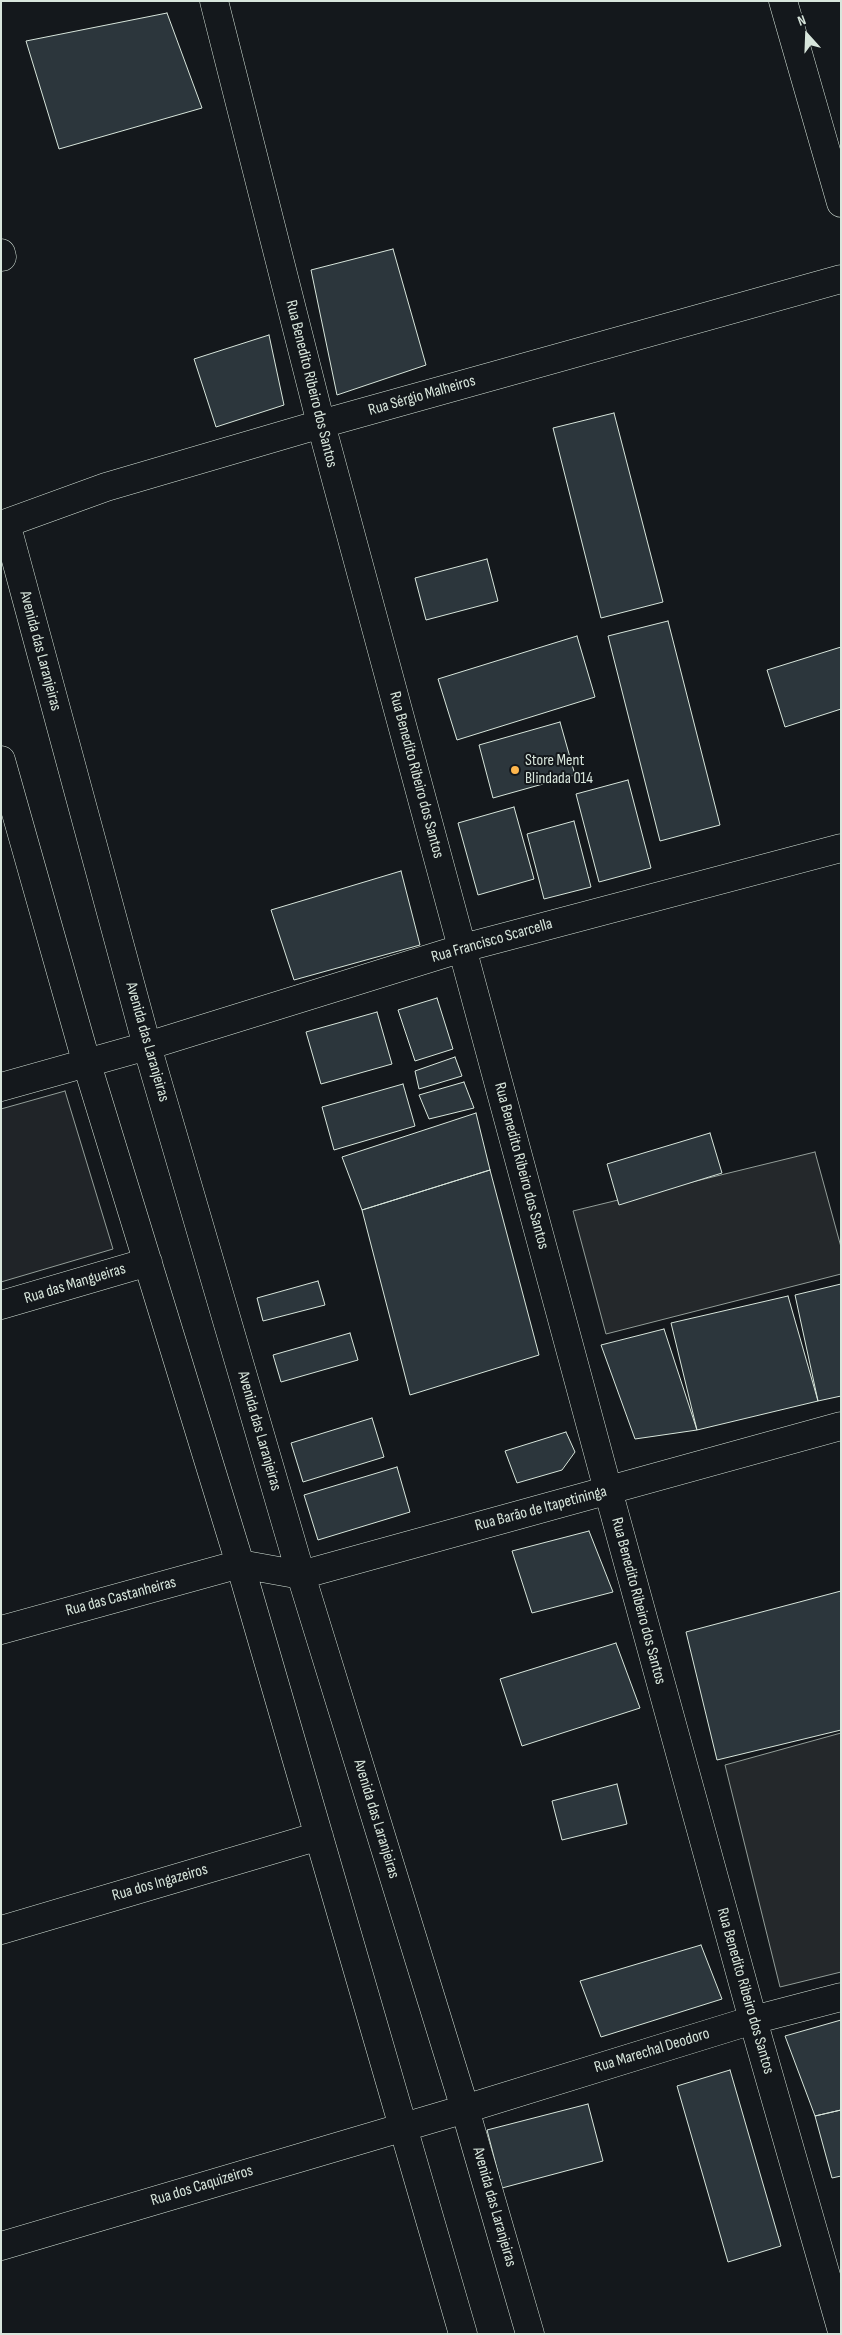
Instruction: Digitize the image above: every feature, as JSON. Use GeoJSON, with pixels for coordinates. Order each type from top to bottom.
{"type":"FeatureCollection","features":[{"type":"Feature","properties":{"kind":"street","name":"Rua Benedito Ribeiro dos Santos"},"geometry":{"type":"LineString","coordinates":[[214,1],[321,424],[608,1490],[753,2020],[841,2328]]}},
{"type":"Feature","properties":{"kind":"street"},"geometry":{"type":"LineString","coordinates":[[783,1],[841,202]]}},
{"type":"Feature","properties":{"kind":"street"},"geometry":{"type":"LineString","coordinates":[[1,252],[2,257]]}},
{"type":"Feature","properties":{"kind":"street","name":"Rua Sérgio Malheiros"},"geometry":{"type":"LineString","coordinates":[[4,524],[106,487],[321,424],[841,279]]}},
{"type":"Feature","properties":{"kind":"street","name":"Avenida das Laranjeiras"},"geometry":{"type":"LineString","coordinates":[[4,524],[147,1046],[301,1575],[465,2109],[530,2334]]}},
{"type":"Feature","properties":{"kind":"street"},"geometry":{"type":"LineString","coordinates":[[3,772],[86,1061],[240,1564],[404,2126],[462,2334]]}},
{"type":"Feature","properties":{"kind":"street","name":"Rua Francisco Scarcella"},"geometry":{"type":"LineString","coordinates":[[1,1087],[86,1061],[147,1046],[463,948],[841,848]]}},
{"type":"Feature","properties":{"kind":"street","name":"Rua das Mangueiras"},"geometry":{"type":"LineString","coordinates":[[1,1305],[148,1262]]}},
{"type":"Feature","properties":{"kind":"street","name":"Rua Barão de Itapetininga"},"geometry":{"type":"LineString","coordinates":[[240,1564],[301,1575],[841,1426]]}},
{"type":"Feature","properties":{"kind":"street","name":"Rua das Castanheiras"},"geometry":{"type":"LineString","coordinates":[[1,1630],[240,1564]]}},
{"type":"Feature","properties":{"kind":"street","name":"Rua dos Ingazeiros"},"geometry":{"type":"LineString","coordinates":[[1,1930],[319,1836]]}},
{"type":"Feature","properties":{"kind":"street","name":"Rua Marechal Deodoro"},"geometry":{"type":"LineString","coordinates":[[404,2126],[753,2020],[841,1997]]}},
{"type":"Feature","properties":{"kind":"street","name":"Rua dos Caquizeiros"},"geometry":{"type":"LineString","coordinates":[[1,2246],[404,2126]]}},
{"type":"Feature","properties":{"kind":"shaded area"},"geometry":{"type":"Polygon","coordinates":[[[65,1091],[113,1249],[1,1282],[1,1109],[65,1091]]]}},
{"type":"Feature","properties":{"kind":"shaded area"},"geometry":{"type":"Polygon","coordinates":[[[815,1152],[841,1247],[841,1274],[606,1334],[573,1211],[815,1152]]]}},
{"type":"Feature","properties":{"kind":"shaded area"},"geometry":{"type":"Polygon","coordinates":[[[841,1733],[841,1972],[780,1987],[725,1765],[841,1733]]]}},
{"type":"Feature","properties":{"kind":"building"},"geometry":{"type":"Polygon","coordinates":[[[167,13],[202,108],[59,149],[26,41],[167,13]]]}},
{"type":"Feature","properties":{"kind":"building"},"geometry":{"type":"Polygon","coordinates":[[[393,249],[426,365],[337,395],[311,270],[393,249]]]}},
{"type":"Feature","properties":{"kind":"building"},"geometry":{"type":"Polygon","coordinates":[[[269,335],[284,405],[216,427],[194,359],[269,335]]]}},
{"type":"Feature","properties":{"kind":"building"},"geometry":{"type":"Polygon","coordinates":[[[614,413],[663,602],[601,618],[553,428],[614,413]]]}},
{"type":"Feature","properties":{"kind":"building"},"geometry":{"type":"Polygon","coordinates":[[[487,559],[498,601],[426,620],[415,578],[487,559]]]}},
{"type":"Feature","properties":{"kind":"building"},"geometry":{"type":"Polygon","coordinates":[[[668,621],[720,825],[660,841],[608,636],[668,621]]]}},
{"type":"Feature","properties":{"kind":"building"},"geometry":{"type":"Polygon","coordinates":[[[577,636],[595,697],[457,740],[438,679],[577,636]]]}},
{"type":"Feature","properties":{"kind":"building"},"geometry":{"type":"Polygon","coordinates":[[[841,647],[841,709],[785,727],[767,670],[841,647]]]}},
{"type":"Feature","properties":{"kind":"building"},"geometry":{"type":"Polygon","coordinates":[[[560,722],[575,775],[493,798],[479,745],[560,722]]]}},
{"type":"Feature","properties":{"kind":"building"},"geometry":{"type":"Polygon","coordinates":[[[628,780],[651,868],[599,882],[576,794],[628,780]]]}},
{"type":"Feature","properties":{"kind":"building"},"geometry":{"type":"Polygon","coordinates":[[[514,807],[534,879],[478,895],[458,823],[514,807]]]}},
{"type":"Feature","properties":{"kind":"building"},"geometry":{"type":"Polygon","coordinates":[[[574,821],[591,887],[544,899],[527,834],[574,821]]]}},
{"type":"Feature","properties":{"kind":"building"},"geometry":{"type":"Polygon","coordinates":[[[401,871],[420,945],[294,980],[271,910],[401,871]]]}},
{"type":"Feature","properties":{"kind":"building"},"geometry":{"type":"Polygon","coordinates":[[[437,998],[453,1049],[415,1061],[398,1010],[437,998]]]}},
{"type":"Feature","properties":{"kind":"building"},"geometry":{"type":"Polygon","coordinates":[[[377,1012],[392,1064],[321,1084],[306,1032],[377,1012]]]}},
{"type":"Feature","properties":{"kind":"building"},"geometry":{"type":"Polygon","coordinates":[[[455,1057],[462,1076],[419,1089],[415,1071],[455,1057]]]}},
{"type":"Feature","properties":{"kind":"building"},"geometry":{"type":"Polygon","coordinates":[[[464,1082],[474,1108],[429,1119],[419,1095],[464,1082]]]}},
{"type":"Feature","properties":{"kind":"building"},"geometry":{"type":"Polygon","coordinates":[[[403,1084],[415,1126],[334,1150],[322,1107],[403,1084]]]}},
{"type":"Feature","properties":{"kind":"building"},"geometry":{"type":"Polygon","coordinates":[[[476,1113],[490,1170],[362,1210],[342,1157],[476,1113]]]}},
{"type":"Feature","properties":{"kind":"building"},"geometry":{"type":"Polygon","coordinates":[[[710,1133],[722,1173],[619,1205],[607,1164],[710,1133]]]}},
{"type":"Feature","properties":{"kind":"building"},"geometry":{"type":"Polygon","coordinates":[[[490,1170],[539,1355],[410,1395],[362,1210],[490,1170]]]}},
{"type":"Feature","properties":{"kind":"building"},"geometry":{"type":"Polygon","coordinates":[[[318,1281],[325,1305],[263,1321],[257,1298],[318,1281]]]}},
{"type":"Feature","properties":{"kind":"building"},"geometry":{"type":"Polygon","coordinates":[[[841,1284],[841,1396],[818,1401],[795,1295],[841,1284]]]}},
{"type":"Feature","properties":{"kind":"building"},"geometry":{"type":"Polygon","coordinates":[[[788,1296],[818,1401],[697,1430],[671,1323],[788,1296]]]}},
{"type":"Feature","properties":{"kind":"building"},"geometry":{"type":"Polygon","coordinates":[[[664,1329],[697,1430],[635,1439],[601,1345],[664,1329]]]}},
{"type":"Feature","properties":{"kind":"building"},"geometry":{"type":"Polygon","coordinates":[[[350,1333],[358,1360],[281,1382],[273,1355],[350,1333]]]}},
{"type":"Feature","properties":{"kind":"building"},"geometry":{"type":"Polygon","coordinates":[[[372,1418],[384,1457],[303,1482],[291,1443],[372,1418]]]}},
{"type":"Feature","properties":{"kind":"building"},"geometry":{"type":"Polygon","coordinates":[[[566,1432],[575,1452],[562,1470],[517,1483],[505,1451],[566,1432]]]}},
{"type":"Feature","properties":{"kind":"building"},"geometry":{"type":"Polygon","coordinates":[[[397,1467],[410,1512],[318,1540],[304,1495],[397,1467]]]}},
{"type":"Feature","properties":{"kind":"building"},"geometry":{"type":"Polygon","coordinates":[[[589,1531],[613,1592],[532,1613],[512,1551],[589,1531]]]}},
{"type":"Feature","properties":{"kind":"building"},"geometry":{"type":"Polygon","coordinates":[[[841,1591],[841,1730],[717,1760],[686,1632],[841,1591]]]}},
{"type":"Feature","properties":{"kind":"building"},"geometry":{"type":"Polygon","coordinates":[[[616,1643],[640,1708],[522,1746],[500,1679],[616,1643]]]}},
{"type":"Feature","properties":{"kind":"building"},"geometry":{"type":"Polygon","coordinates":[[[617,1784],[627,1824],[562,1840],[552,1801],[617,1784]]]}},
{"type":"Feature","properties":{"kind":"building"},"geometry":{"type":"Polygon","coordinates":[[[701,1945],[722,1999],[601,2037],[580,1981],[701,1945]]]}},
{"type":"Feature","properties":{"kind":"building"},"geometry":{"type":"Polygon","coordinates":[[[841,2020],[841,2110],[815,2116],[785,2036],[841,2020]]]}},
{"type":"Feature","properties":{"kind":"building"},"geometry":{"type":"Polygon","coordinates":[[[730,2070],[781,2246],[728,2262],[677,2086],[730,2070]]]}},
{"type":"Feature","properties":{"kind":"building"},"geometry":{"type":"Polygon","coordinates":[[[588,2104],[603,2161],[502,2188],[487,2130],[588,2104]]]}},
{"type":"Feature","properties":{"kind":"building"},"geometry":{"type":"Polygon","coordinates":[[[841,2110],[841,2176],[832,2178],[815,2116],[841,2110]]]}},
{"type":"Feature","properties":{"kind":"place","name":"Store Ment Blindada 014"},"geometry":{"type":"Point","coordinates":[515,770]}}]}
